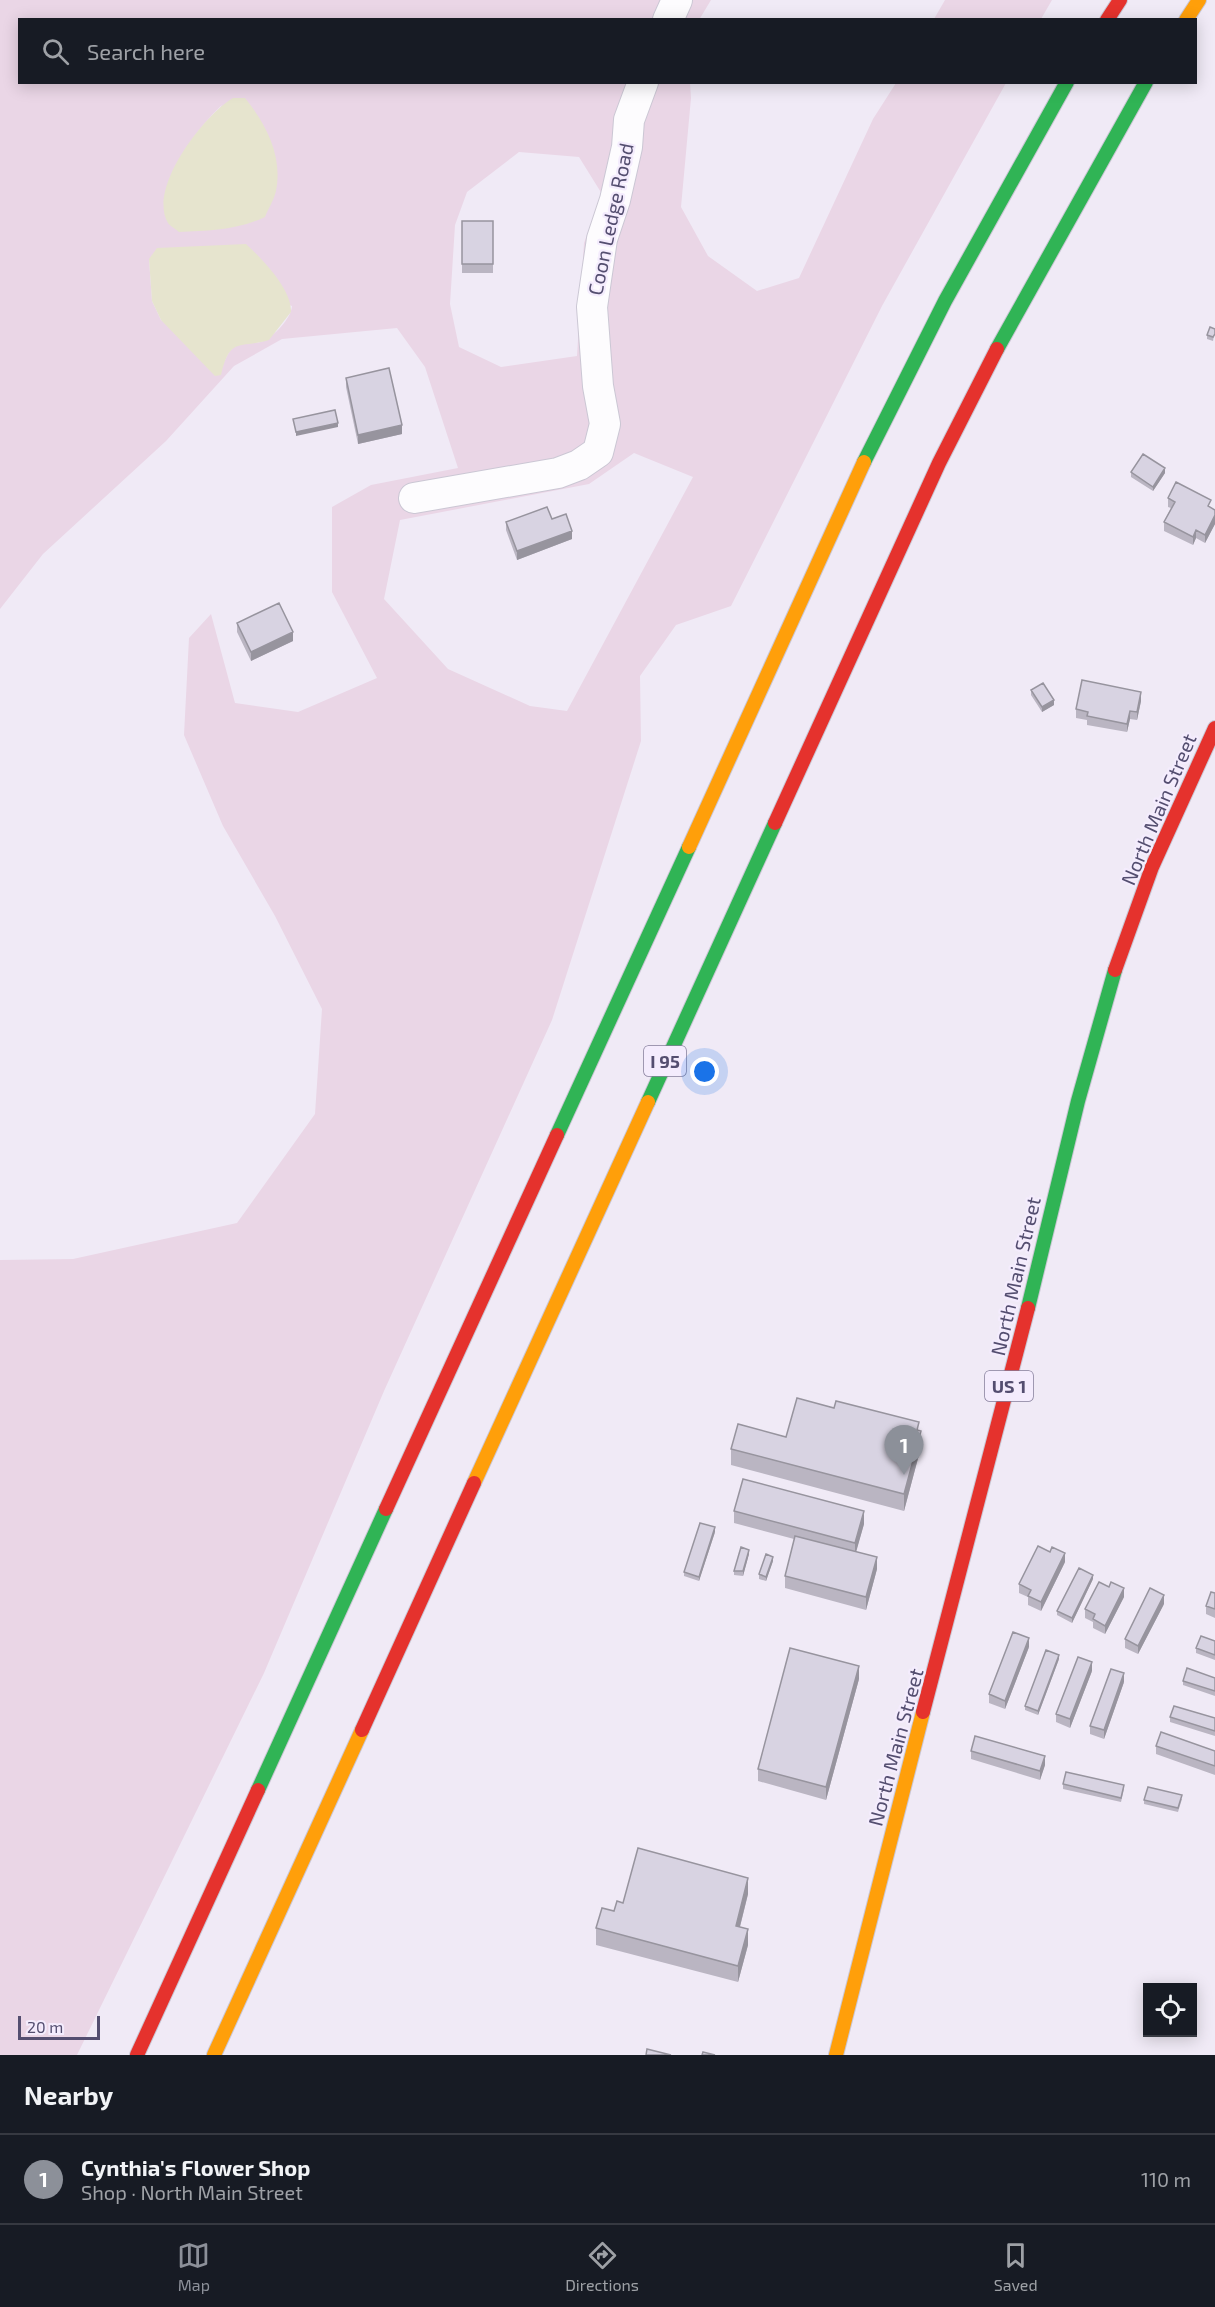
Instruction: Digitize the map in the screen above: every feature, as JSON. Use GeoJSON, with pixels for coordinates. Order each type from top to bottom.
{"type":"FeatureCollection","features":[{"type":"Feature","properties":{"kind":"main road"},"geometry":{"type":"LineString","coordinates":[[1108,18],[1120,0]]}},
{"type":"Feature","properties":{"kind":"main road"},"geometry":{"type":"LineString","coordinates":[[1187,18],[1199,0]]}},
{"type":"Feature","properties":{"kind":"main road"},"geometry":{"type":"LineString","coordinates":[[137,2055],[873,443],[945,301],[1067,84]]}},
{"type":"Feature","properties":{"kind":"main road","name":"I 95"},"geometry":{"type":"LineString","coordinates":[[214,2055],[939,463],[1019,306],[1145,84]]}},
{"type":"Feature","properties":{"kind":"main road","name":"North Main Street"},"geometry":{"type":"LineString","coordinates":[[836,2055],[865,1935],[1020,1341],[1059,1174],[1102,1009],[1145,888],[1215,728]]}},
{"type":"Feature","properties":{"kind":"street"},"geometry":{"type":"LineString","coordinates":[[669,18],[677,0]]}},
{"type":"Feature","properties":{"kind":"street","name":"Coon Ledge Road"},"geometry":{"type":"LineString","coordinates":[[414,498],[558,473],[579,465],[598,452],[605,424],[598,386],[592,307],[602,239],[615,200],[627,147],[629,120],[642,84]]}},
{"type":"Feature","properties":{"kind":"shaded area"},"geometry":{"type":"Polygon","coordinates":[[[0,0],[711,0],[700,18],[18,18],[18,84],[690,84],[691,98],[681,207],[708,256],[757,291],[799,278],[873,119],[895,84],[1005,84],[882,306],[731,606],[676,625],[640,676],[641,741],[552,1020],[384,1391],[264,1673],[77,2055],[0,2055],[0,1260],[73,1259],[237,1223],[315,1114],[322,1009],[275,916],[223,826],[184,735],[189,638],[211,614],[235,703],[298,712],[377,678],[332,592],[332,507],[371,485],[458,468],[425,367],[397,328],[282,339],[234,366],[166,441],[43,554],[0,609],[0,0]],[[222,105],[195,135],[174,170],[165,195],[222,105]],[[519,152],[467,192],[455,225],[450,304],[459,347],[501,367],[577,356],[584,243],[602,194],[579,157],[519,152]],[[149,259],[152,301],[161,320],[224,362],[236,345],[267,339],[281,326],[291,311],[292,306],[149,259]],[[634,453],[589,484],[400,520],[384,599],[448,669],[530,706],[567,711],[693,477],[634,453]]]}},
{"type":"Feature","properties":{"kind":"shaded area"},"geometry":{"type":"Polygon","coordinates":[[[945,0],[1052,0],[1042,18],[935,18],[945,0]]]}},
{"type":"Feature","properties":{"kind":"shaded area"},"geometry":{"type":"Polygon","coordinates":[[[233,98],[245,98],[260,119],[271,141],[278,178],[274,198],[265,217],[244,225],[179,232],[168,223],[164,208],[165,191],[172,172],[182,153],[208,119],[233,98]]]}},
{"type":"Feature","properties":{"kind":"shaded area"},"geometry":{"type":"Polygon","coordinates":[[[246,244],[268,266],[281,284],[287,294],[291,312],[269,340],[232,349],[224,363],[221,375],[215,376],[161,320],[152,301],[149,259],[157,248],[246,244]]]}},
{"type":"Feature","properties":{"kind":"building"},"geometry":{"type":"Polygon","coordinates":[[[462,221],[493,221],[493,264],[462,264],[462,221]]]}},
{"type":"Feature","properties":{"kind":"building"},"geometry":{"type":"Polygon","coordinates":[[[1210,327],[1215,329],[1213,337],[1207,335],[1210,327]]]}},
{"type":"Feature","properties":{"kind":"building"},"geometry":{"type":"Polygon","coordinates":[[[389,368],[402,425],[358,435],[346,378],[389,368]]]}},
{"type":"Feature","properties":{"kind":"building"},"geometry":{"type":"Polygon","coordinates":[[[335,410],[338,423],[296,432],[293,419],[335,410]]]}},
{"type":"Feature","properties":{"kind":"building"},"geometry":{"type":"Polygon","coordinates":[[[1143,454],[1165,468],[1153,487],[1131,472],[1143,454]]]}},
{"type":"Feature","properties":{"kind":"building"},"geometry":{"type":"Polygon","coordinates":[[[1176,482],[1211,500],[1208,506],[1215,510],[1215,515],[1205,535],[1196,530],[1193,537],[1164,522],[1175,502],[1168,498],[1176,482]]]}},
{"type":"Feature","properties":{"kind":"building"},"geometry":{"type":"Polygon","coordinates":[[[547,507],[552,519],[566,514],[572,531],[517,551],[506,522],[547,507]]]}},
{"type":"Feature","properties":{"kind":"building"},"geometry":{"type":"Polygon","coordinates":[[[279,603],[293,632],[251,652],[237,623],[279,603]]]}},
{"type":"Feature","properties":{"kind":"building"},"geometry":{"type":"Polygon","coordinates":[[[1082,680],[1141,692],[1137,712],[1130,711],[1127,724],[1087,716],[1088,712],[1076,709],[1082,680]]]}},
{"type":"Feature","properties":{"kind":"building"},"geometry":{"type":"Polygon","coordinates":[[[1043,683],[1054,700],[1042,707],[1031,690],[1043,683]]]}},
{"type":"Feature","properties":{"kind":"building"},"geometry":{"type":"Polygon","coordinates":[[[797,1398],[834,1408],[836,1401],[919,1422],[917,1430],[921,1431],[904,1494],[731,1449],[738,1424],[786,1437],[797,1398]]]}},
{"type":"Feature","properties":{"kind":"building"},"geometry":{"type":"Polygon","coordinates":[[[743,1479],[864,1511],[855,1543],[734,1511],[743,1479]]]}},
{"type":"Feature","properties":{"kind":"building"},"geometry":{"type":"Polygon","coordinates":[[[700,1523],[715,1527],[699,1577],[684,1572],[700,1523]]]}},
{"type":"Feature","properties":{"kind":"building"},"geometry":{"type":"Polygon","coordinates":[[[795,1536],[877,1557],[866,1597],[785,1576],[795,1536]]]}},
{"type":"Feature","properties":{"kind":"building"},"geometry":{"type":"Polygon","coordinates":[[[1038,1546],[1050,1552],[1052,1547],[1065,1553],[1041,1602],[1028,1596],[1031,1590],[1019,1584],[1038,1546]]]}},
{"type":"Feature","properties":{"kind":"building"},"geometry":{"type":"Polygon","coordinates":[[[741,1547],[749,1550],[743,1571],[734,1571],[741,1547]]]}},
{"type":"Feature","properties":{"kind":"building"},"geometry":{"type":"Polygon","coordinates":[[[766,1554],[773,1557],[766,1577],[759,1574],[766,1554]]]}},
{"type":"Feature","properties":{"kind":"building"},"geometry":{"type":"Polygon","coordinates":[[[1079,1568],[1093,1575],[1072,1618],[1057,1611],[1079,1568]]]}},
{"type":"Feature","properties":{"kind":"building"},"geometry":{"type":"Polygon","coordinates":[[[1099,1582],[1109,1587],[1111,1582],[1124,1588],[1105,1626],[1093,1619],[1095,1614],[1085,1609],[1099,1582]]]}},
{"type":"Feature","properties":{"kind":"building"},"geometry":{"type":"Polygon","coordinates":[[[1150,1588],[1164,1595],[1138,1646],[1125,1639],[1150,1588]]]}},
{"type":"Feature","properties":{"kind":"building"},"geometry":{"type":"Polygon","coordinates":[[[1211,1592],[1215,1593],[1215,1609],[1206,1606],[1211,1592]]]}},
{"type":"Feature","properties":{"kind":"building"},"geometry":{"type":"Polygon","coordinates":[[[1013,1632],[1029,1638],[1005,1701],[989,1694],[1013,1632]]]}},
{"type":"Feature","properties":{"kind":"building"},"geometry":{"type":"Polygon","coordinates":[[[1201,1636],[1215,1641],[1215,1655],[1196,1648],[1201,1636]]]}},
{"type":"Feature","properties":{"kind":"building"},"geometry":{"type":"Polygon","coordinates":[[[790,1648],[859,1666],[826,1787],[758,1769],[790,1648]]]}},
{"type":"Feature","properties":{"kind":"building"},"geometry":{"type":"Polygon","coordinates":[[[1046,1650],[1059,1655],[1038,1711],[1025,1706],[1046,1650]]]}},
{"type":"Feature","properties":{"kind":"building"},"geometry":{"type":"Polygon","coordinates":[[[1078,1657],[1092,1662],[1070,1719],[1056,1714],[1078,1657]]]}},
{"type":"Feature","properties":{"kind":"building"},"geometry":{"type":"Polygon","coordinates":[[[1187,1668],[1215,1678],[1215,1691],[1183,1681],[1187,1668]]]}},
{"type":"Feature","properties":{"kind":"building"},"geometry":{"type":"Polygon","coordinates":[[[1111,1669],[1124,1673],[1104,1730],[1090,1726],[1111,1669]]]}},
{"type":"Feature","properties":{"kind":"building"},"geometry":{"type":"Polygon","coordinates":[[[1174,1706],[1215,1718],[1215,1731],[1170,1717],[1174,1706]]]}},
{"type":"Feature","properties":{"kind":"building"},"geometry":{"type":"Polygon","coordinates":[[[1161,1732],[1215,1751],[1215,1766],[1156,1746],[1161,1732]]]}},
{"type":"Feature","properties":{"kind":"building"},"geometry":{"type":"Polygon","coordinates":[[[975,1736],[1045,1756],[1040,1771],[971,1751],[975,1736]]]}},
{"type":"Feature","properties":{"kind":"building"},"geometry":{"type":"Polygon","coordinates":[[[1066,1772],[1124,1785],[1121,1798],[1063,1784],[1066,1772]]]}},
{"type":"Feature","properties":{"kind":"building"},"geometry":{"type":"Polygon","coordinates":[[[1148,1787],[1182,1795],[1178,1808],[1144,1800],[1148,1787]]]}},
{"type":"Feature","properties":{"kind":"building"},"geometry":{"type":"Polygon","coordinates":[[[638,1848],[748,1878],[736,1926],[748,1929],[738,1966],[596,1928],[602,1908],[614,1911],[617,1901],[623,1903],[638,1848]]]}},
{"type":"Feature","properties":{"kind":"building"},"geometry":{"type":"Polygon","coordinates":[[[647,2049],[671,2055],[646,2055],[647,2049]]]}},
{"type":"Feature","properties":{"kind":"traffic: fast"},"geometry":{"type":"LineString","coordinates":[[864,462],[945,301],[1066,84]]}},
{"type":"Feature","properties":{"kind":"traffic: fast"},"geometry":{"type":"LineString","coordinates":[[997,349],[1145,84]]}},
{"type":"Feature","properties":{"kind":"traffic: fast"},"geometry":{"type":"LineString","coordinates":[[648,1102],[775,823]]}},
{"type":"Feature","properties":{"kind":"traffic: fast"},"geometry":{"type":"LineString","coordinates":[[557,1135],[689,847]]}},
{"type":"Feature","properties":{"kind":"traffic: fast"},"geometry":{"type":"LineString","coordinates":[[1028,1308],[1078,1101],[1115,970]]}},
{"type":"Feature","properties":{"kind":"traffic: fast"},"geometry":{"type":"LineString","coordinates":[[258,1790],[386,1509]]}},
{"type":"Feature","properties":{"kind":"traffic: slow"},"geometry":{"type":"LineString","coordinates":[[1187,18],[1199,0]]}},
{"type":"Feature","properties":{"kind":"traffic: slow"},"geometry":{"type":"LineString","coordinates":[[689,847],[864,462]]}},
{"type":"Feature","properties":{"kind":"traffic: slow"},"geometry":{"type":"LineString","coordinates":[[474,1483],[648,1102]]}},
{"type":"Feature","properties":{"kind":"traffic: slow"},"geometry":{"type":"LineString","coordinates":[[836,2055],[923,1712]]}},
{"type":"Feature","properties":{"kind":"traffic: slow"},"geometry":{"type":"LineString","coordinates":[[214,2055],[362,1730]]}},
{"type":"Feature","properties":{"kind":"traffic: jam"},"geometry":{"type":"LineString","coordinates":[[1108,18],[1120,0]]}},
{"type":"Feature","properties":{"kind":"traffic: jam"},"geometry":{"type":"LineString","coordinates":[[775,823],[939,463],[997,349]]}},
{"type":"Feature","properties":{"kind":"traffic: jam"},"geometry":{"type":"LineString","coordinates":[[1115,970],[1152,867],[1215,728]]}},
{"type":"Feature","properties":{"kind":"traffic: jam"},"geometry":{"type":"LineString","coordinates":[[386,1509],[557,1135]]}},
{"type":"Feature","properties":{"kind":"traffic: jam"},"geometry":{"type":"LineString","coordinates":[[923,1712],[1028,1308]]}},
{"type":"Feature","properties":{"kind":"traffic: jam"},"geometry":{"type":"LineString","coordinates":[[362,1730],[474,1483]]}},
{"type":"Feature","properties":{"kind":"traffic: jam"},"geometry":{"type":"LineString","coordinates":[[137,2055],[258,1790]]}},
{"type":"Feature","properties":{"kind":"place","name":"Cynthia's Flower Shop"},"geometry":{"type":"Point","coordinates":[904,1475]}}]}
